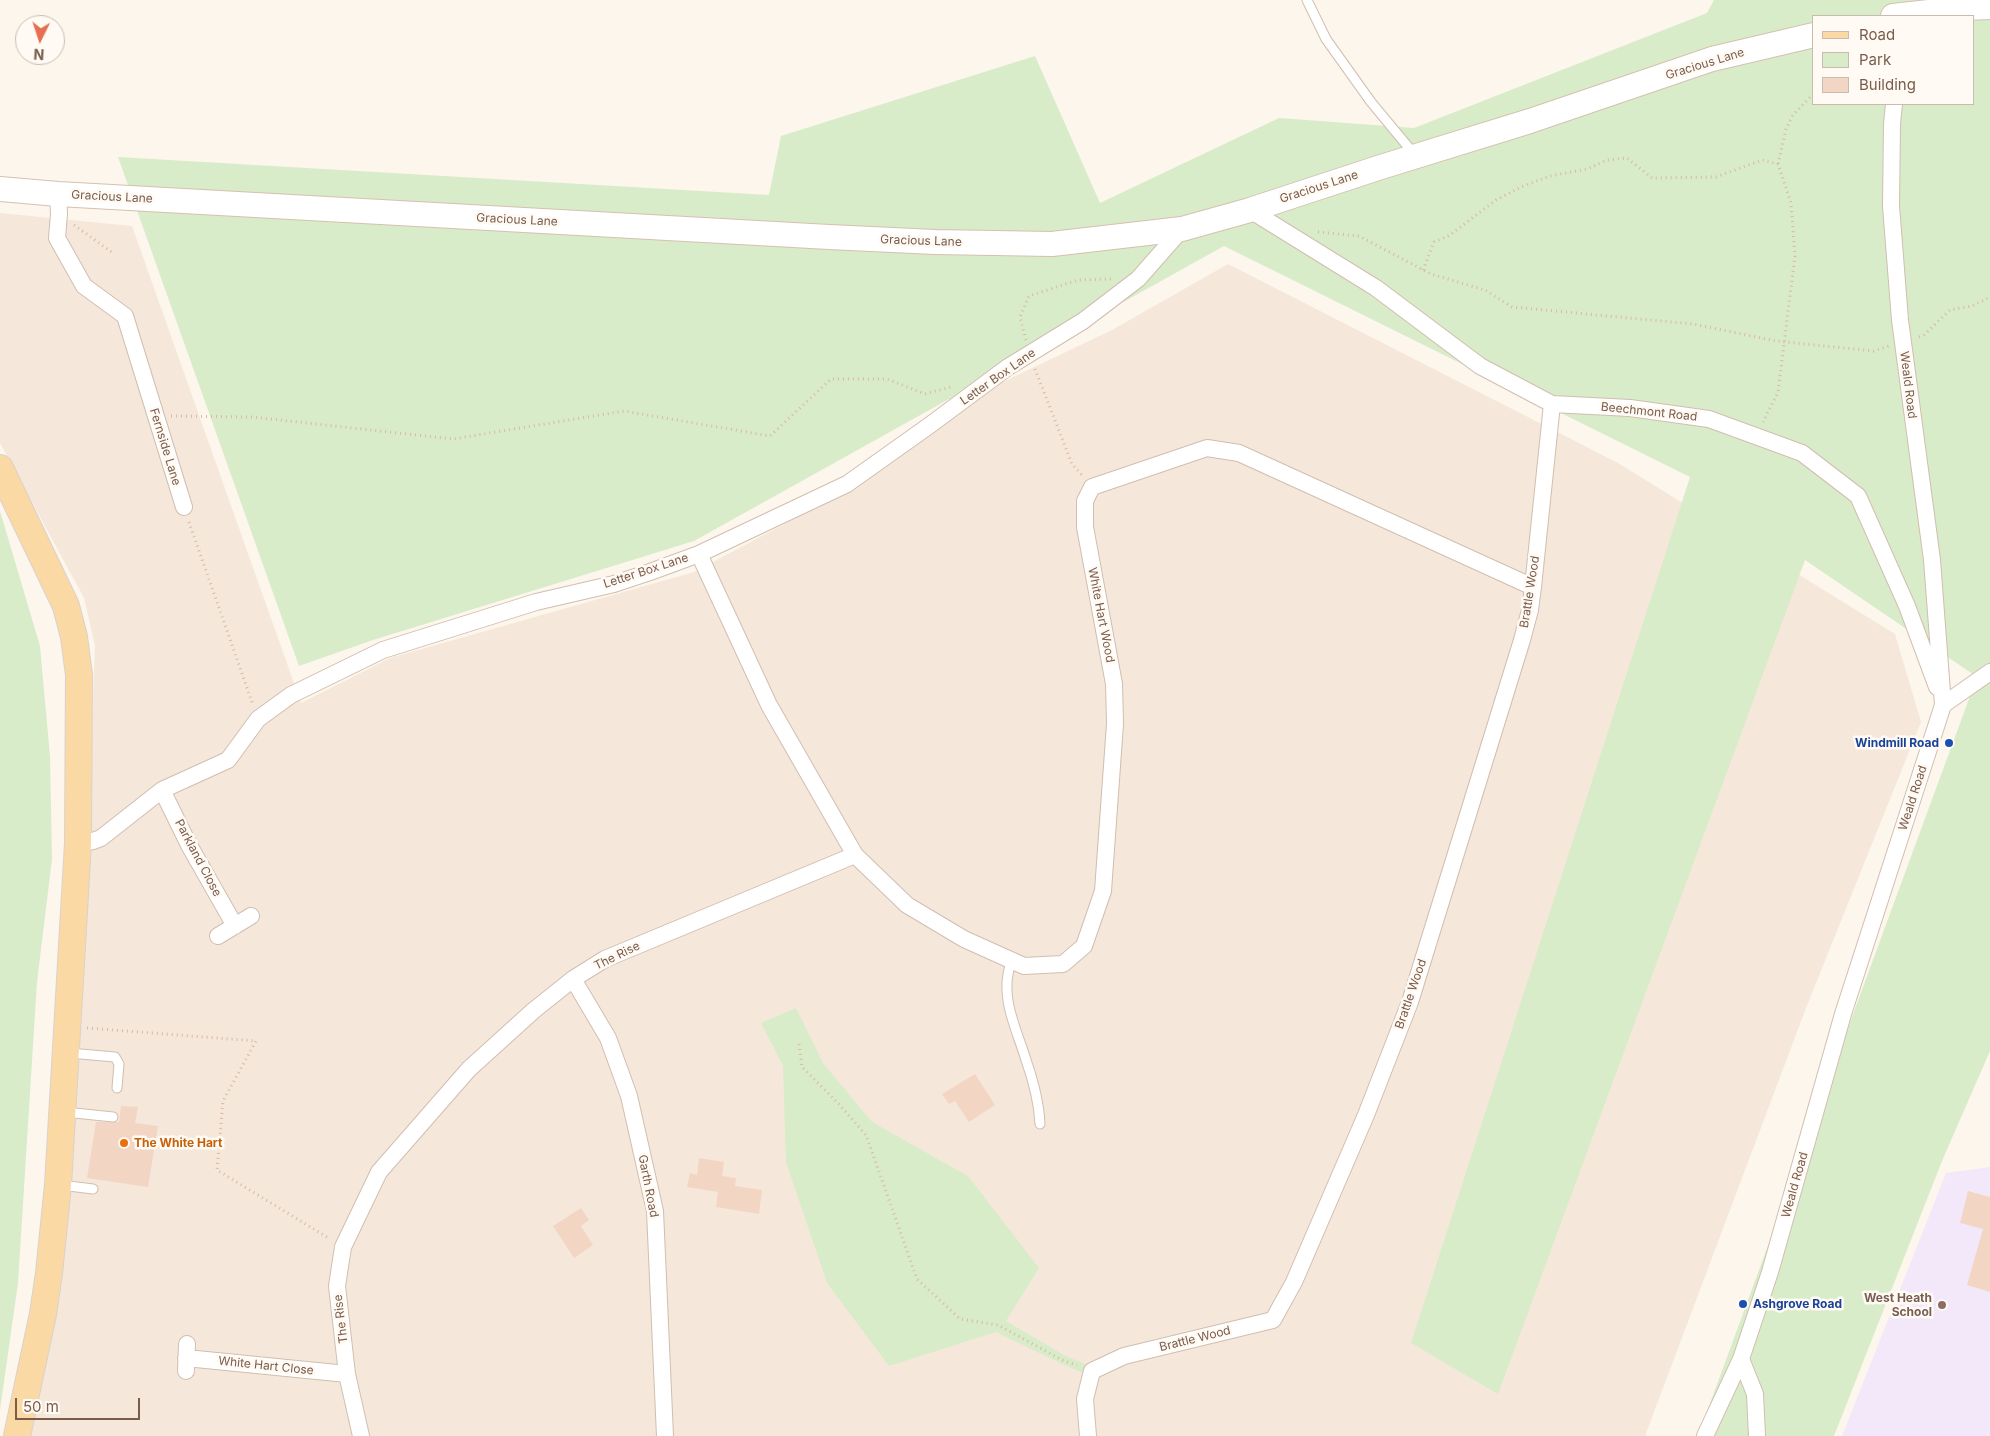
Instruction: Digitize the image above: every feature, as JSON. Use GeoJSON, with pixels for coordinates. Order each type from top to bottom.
{"type":"FeatureCollection","features":[{"type":"Feature","properties":{"kind":"main road"},"geometry":{"type":"LineString","coordinates":[[0,468],[66,606],[74,636],[79,676],[78,843],[58,1185],[43,1314],[18,1436]]}},
{"type":"Feature","properties":{"kind":"street"},"geometry":{"type":"LineString","coordinates":[[1902,12],[1990,7]]}},
{"type":"Feature","properties":{"kind":"street","name":"Gracious Lane"},"geometry":{"type":"LineString","coordinates":[[0,188],[59,204],[935,242],[1052,244],[1182,229],[1250,210],[1530,121],[1712,59],[1812,35]]}},
{"type":"Feature","properties":{"kind":"street","name":"Weald Road"},"geometry":{"type":"LineString","coordinates":[[1705,1436],[1740,1359],[1795,1186],[1843,1014],[1943,705],[1932,560],[1903,342],[1892,206],[1892,124],[1894,105]]}},
{"type":"Feature","properties":{"kind":"street","name":"Fernside Lane"},"geometry":{"type":"LineString","coordinates":[[59,204],[57,238],[84,286],[125,316],[184,507]]}},
{"type":"Feature","properties":{"kind":"street","name":"Beechmont Road"},"geometry":{"type":"LineString","coordinates":[[1250,210],[1376,288],[1480,366],[1552,404],[1630,408],[1709,418],[1802,453],[1858,496],[1908,606],[1943,705]]}},
{"type":"Feature","properties":{"kind":"street","name":"Letter Box Lane"},"geometry":{"type":"LineString","coordinates":[[78,843],[93,842],[101,838],[162,790],[228,760],[258,720],[291,695],[382,650],[536,602],[614,584],[699,554],[847,484],[930,426],[1008,367],[1083,321],[1138,279],[1182,229]]}},
{"type":"Feature","properties":{"kind":"street","name":"Brattle Wood"},"geometry":{"type":"LineString","coordinates":[[1092,1371],[1124,1356],[1273,1320],[1298,1274],[1366,1115],[1410,1002],[1522,640],[1530,610],[1533,587],[1552,404]]}},
{"type":"Feature","properties":{"kind":"street"},"geometry":{"type":"LineString","coordinates":[[1092,487],[1207,448],[1239,453],[1533,587]]}},
{"type":"Feature","properties":{"kind":"street","name":"White Hart Wood"},"geometry":{"type":"LineString","coordinates":[[855,854],[906,905],[964,939],[1024,966],[1064,964],[1084,946],[1103,891],[1115,724],[1114,684],[1085,527],[1085,501],[1092,487]]}},
{"type":"Feature","properties":{"kind":"street"},"geometry":{"type":"LineString","coordinates":[[699,554],[769,705],[855,854]]}},
{"type":"Feature","properties":{"kind":"street"},"geometry":{"type":"LineString","coordinates":[[1943,705],[1990,672]]}},
{"type":"Feature","properties":{"kind":"street","name":"Parkland Close"},"geometry":{"type":"LineString","coordinates":[[162,790],[189,845],[235,926]]}},
{"type":"Feature","properties":{"kind":"street","name":"The Rise"},"geometry":{"type":"LineString","coordinates":[[361,1436],[347,1374],[337,1286],[343,1247],[379,1172],[469,1069],[533,1011],[605,959],[855,854]]}},
{"type":"Feature","properties":{"kind":"street"},"geometry":{"type":"LineString","coordinates":[[218,936],[250,916]]}},
{"type":"Feature","properties":{"kind":"street","name":"Garth Road"},"geometry":{"type":"LineString","coordinates":[[574,980],[608,1038],[629,1096],[655,1211],[665,1436]]}},
{"type":"Feature","properties":{"kind":"street","name":"White Hart Close"},"geometry":{"type":"LineString","coordinates":[[186,1358],[347,1374]]}},
{"type":"Feature","properties":{"kind":"street"},"geometry":{"type":"LineString","coordinates":[[1740,1359],[1755,1394],[1757,1436]]}},
{"type":"Feature","properties":{"kind":"street"},"geometry":{"type":"LineString","coordinates":[[1088,1436],[1086,1399],[1092,1371]]}},
{"type":"Feature","properties":{"kind":"lane"},"geometry":{"type":"LineString","coordinates":[[1307,0],[1326,39],[1371,102],[1416,156]]}},
{"type":"Feature","properties":{"kind":"lane"},"geometry":{"type":"LineString","coordinates":[[1012,960],[1008,969],[1007,1000],[1011,1020],[1027,1061],[1038,1105],[1040,1124]]}},
{"type":"Feature","properties":{"kind":"lane"},"geometry":{"type":"LineString","coordinates":[[66,1053],[115,1057],[119,1064],[117,1088]]}},
{"type":"Feature","properties":{"kind":"lane"},"geometry":{"type":"LineString","coordinates":[[62,1112],[112,1117]]}},
{"type":"Feature","properties":{"kind":"lane"},"geometry":{"type":"LineString","coordinates":[[58,1185],[93,1189]]}},
{"type":"Feature","properties":{"kind":"path"},"geometry":{"type":"LineString","coordinates":[[1756,436],[1778,392],[1795,256],[1791,203],[1778,164],[1786,129],[1793,115],[1812,95]]}},
{"type":"Feature","properties":{"kind":"path"},"geometry":{"type":"LineString","coordinates":[[1423,270],[1434,242],[1450,235],[1496,200],[1521,187],[1550,176],[1587,169],[1606,160],[1627,158],[1652,178],[1716,177],[1762,160],[1778,164]]}},
{"type":"Feature","properties":{"kind":"path"},"geometry":{"type":"LineString","coordinates":[[59,204],[113,253]]}},
{"type":"Feature","properties":{"kind":"path"},"geometry":{"type":"LineString","coordinates":[[1280,228],[1359,236],[1431,274],[1485,290],[1512,307],[1693,324],[1784,342],[1874,351],[1924,335],[1950,310],[1972,306],[1990,297]]}},
{"type":"Feature","properties":{"kind":"path"},"geometry":{"type":"LineString","coordinates":[[1092,487],[1072,464],[1029,354],[1020,317],[1029,296],[1078,280],[1138,279]]}},
{"type":"Feature","properties":{"kind":"path"},"geometry":{"type":"LineString","coordinates":[[156,416],[252,417],[453,439],[624,410],[770,436],[831,379],[887,380],[925,394],[958,385]]}},
{"type":"Feature","properties":{"kind":"path"},"geometry":{"type":"LineString","coordinates":[[184,507],[258,720]]}},
{"type":"Feature","properties":{"kind":"path"},"geometry":{"type":"LineString","coordinates":[[67,1026],[256,1041],[223,1101],[217,1170],[343,1247]]}},
{"type":"Feature","properties":{"kind":"path"},"geometry":{"type":"LineString","coordinates":[[799,1044],[802,1067],[866,1135],[917,1279],[960,1319],[998,1325],[1064,1361],[1092,1371]]}},
{"type":"Feature","properties":{"kind":"shaded area"},"geometry":{"type":"Polygon","coordinates":[[[0,213],[132,226],[301,703],[390,658],[694,572],[852,488],[982,392],[1112,330],[1228,264],[1618,463],[1895,634],[1921,722],[1806,1008],[1645,1436],[30,1436],[52,1286],[76,1098],[95,646],[84,598],[0,443],[0,213]]]}},
{"type":"Feature","properties":{"kind":"shaded area","name":"West Heath School"},"geometry":{"type":"Polygon","coordinates":[[[1990,1167],[1990,1436],[1842,1436],[1946,1173],[1990,1167]]]}},
{"type":"Feature","properties":{"kind":"green space"},"geometry":{"type":"Polygon","coordinates":[[[1714,0],[1990,0],[1990,1051],[1942,1161],[1834,1436],[1698,1436],[1977,677],[1805,560],[1498,1394],[1411,1343],[1690,477],[1224,246],[694,541],[373,640],[299,666],[118,157],[769,195],[781,136],[1035,56],[1100,203],[1279,118],[1414,128],[1707,13],[1714,0]]]}},
{"type":"Feature","properties":{"kind":"green space"},"geometry":{"type":"Polygon","coordinates":[[[0,511],[40,646],[50,756],[52,859],[37,982],[18,1283],[0,1410],[0,511]]]}},
{"type":"Feature","properties":{"kind":"green space"},"geometry":{"type":"Polygon","coordinates":[[[796,1008],[823,1063],[872,1122],[968,1176],[1039,1268],[1006,1321],[1066,1356],[1090,1366],[1086,1374],[996,1332],[889,1366],[827,1283],[786,1162],[783,1066],[761,1023],[796,1008]]]}},
{"type":"Feature","properties":{"kind":"building"},"geometry":{"type":"Polygon","coordinates":[[[975,1074],[995,1105],[969,1122],[955,1101],[949,1104],[942,1094],[975,1074]]]}},
{"type":"Feature","properties":{"kind":"building","name":"The White Hart"},"geometry":{"type":"Polygon","coordinates":[[[121,1106],[138,1107],[135,1123],[158,1126],[148,1187],[87,1178],[96,1122],[119,1122],[121,1106]]]}},
{"type":"Feature","properties":{"kind":"building"},"geometry":{"type":"Polygon","coordinates":[[[699,1158],[724,1162],[722,1176],[736,1178],[735,1186],[762,1190],[759,1214],[716,1207],[718,1192],[687,1187],[690,1173],[697,1175],[699,1158]]]}},
{"type":"Feature","properties":{"kind":"building"},"geometry":{"type":"Polygon","coordinates":[[[1968,1191],[1990,1197],[1990,1292],[1967,1285],[1983,1229],[1960,1223],[1968,1191]]]}},
{"type":"Feature","properties":{"kind":"building"},"geometry":{"type":"Polygon","coordinates":[[[581,1208],[589,1220],[581,1226],[593,1245],[574,1258],[553,1226],[581,1208]]]}},
{"type":"Feature","properties":{"kind":"place","name":"Windmill Road"},"geometry":{"type":"Point","coordinates":[1949,743]}},
{"type":"Feature","properties":{"kind":"place","name":"The White Hart"},"geometry":{"type":"Point","coordinates":[124,1143]}},
{"type":"Feature","properties":{"kind":"place","name":"Ashgrove Road"},"geometry":{"type":"Point","coordinates":[1743,1304]}},
{"type":"Feature","properties":{"kind":"place","name":"West Heath School"},"geometry":{"type":"Point","coordinates":[1942,1305]}}]}
